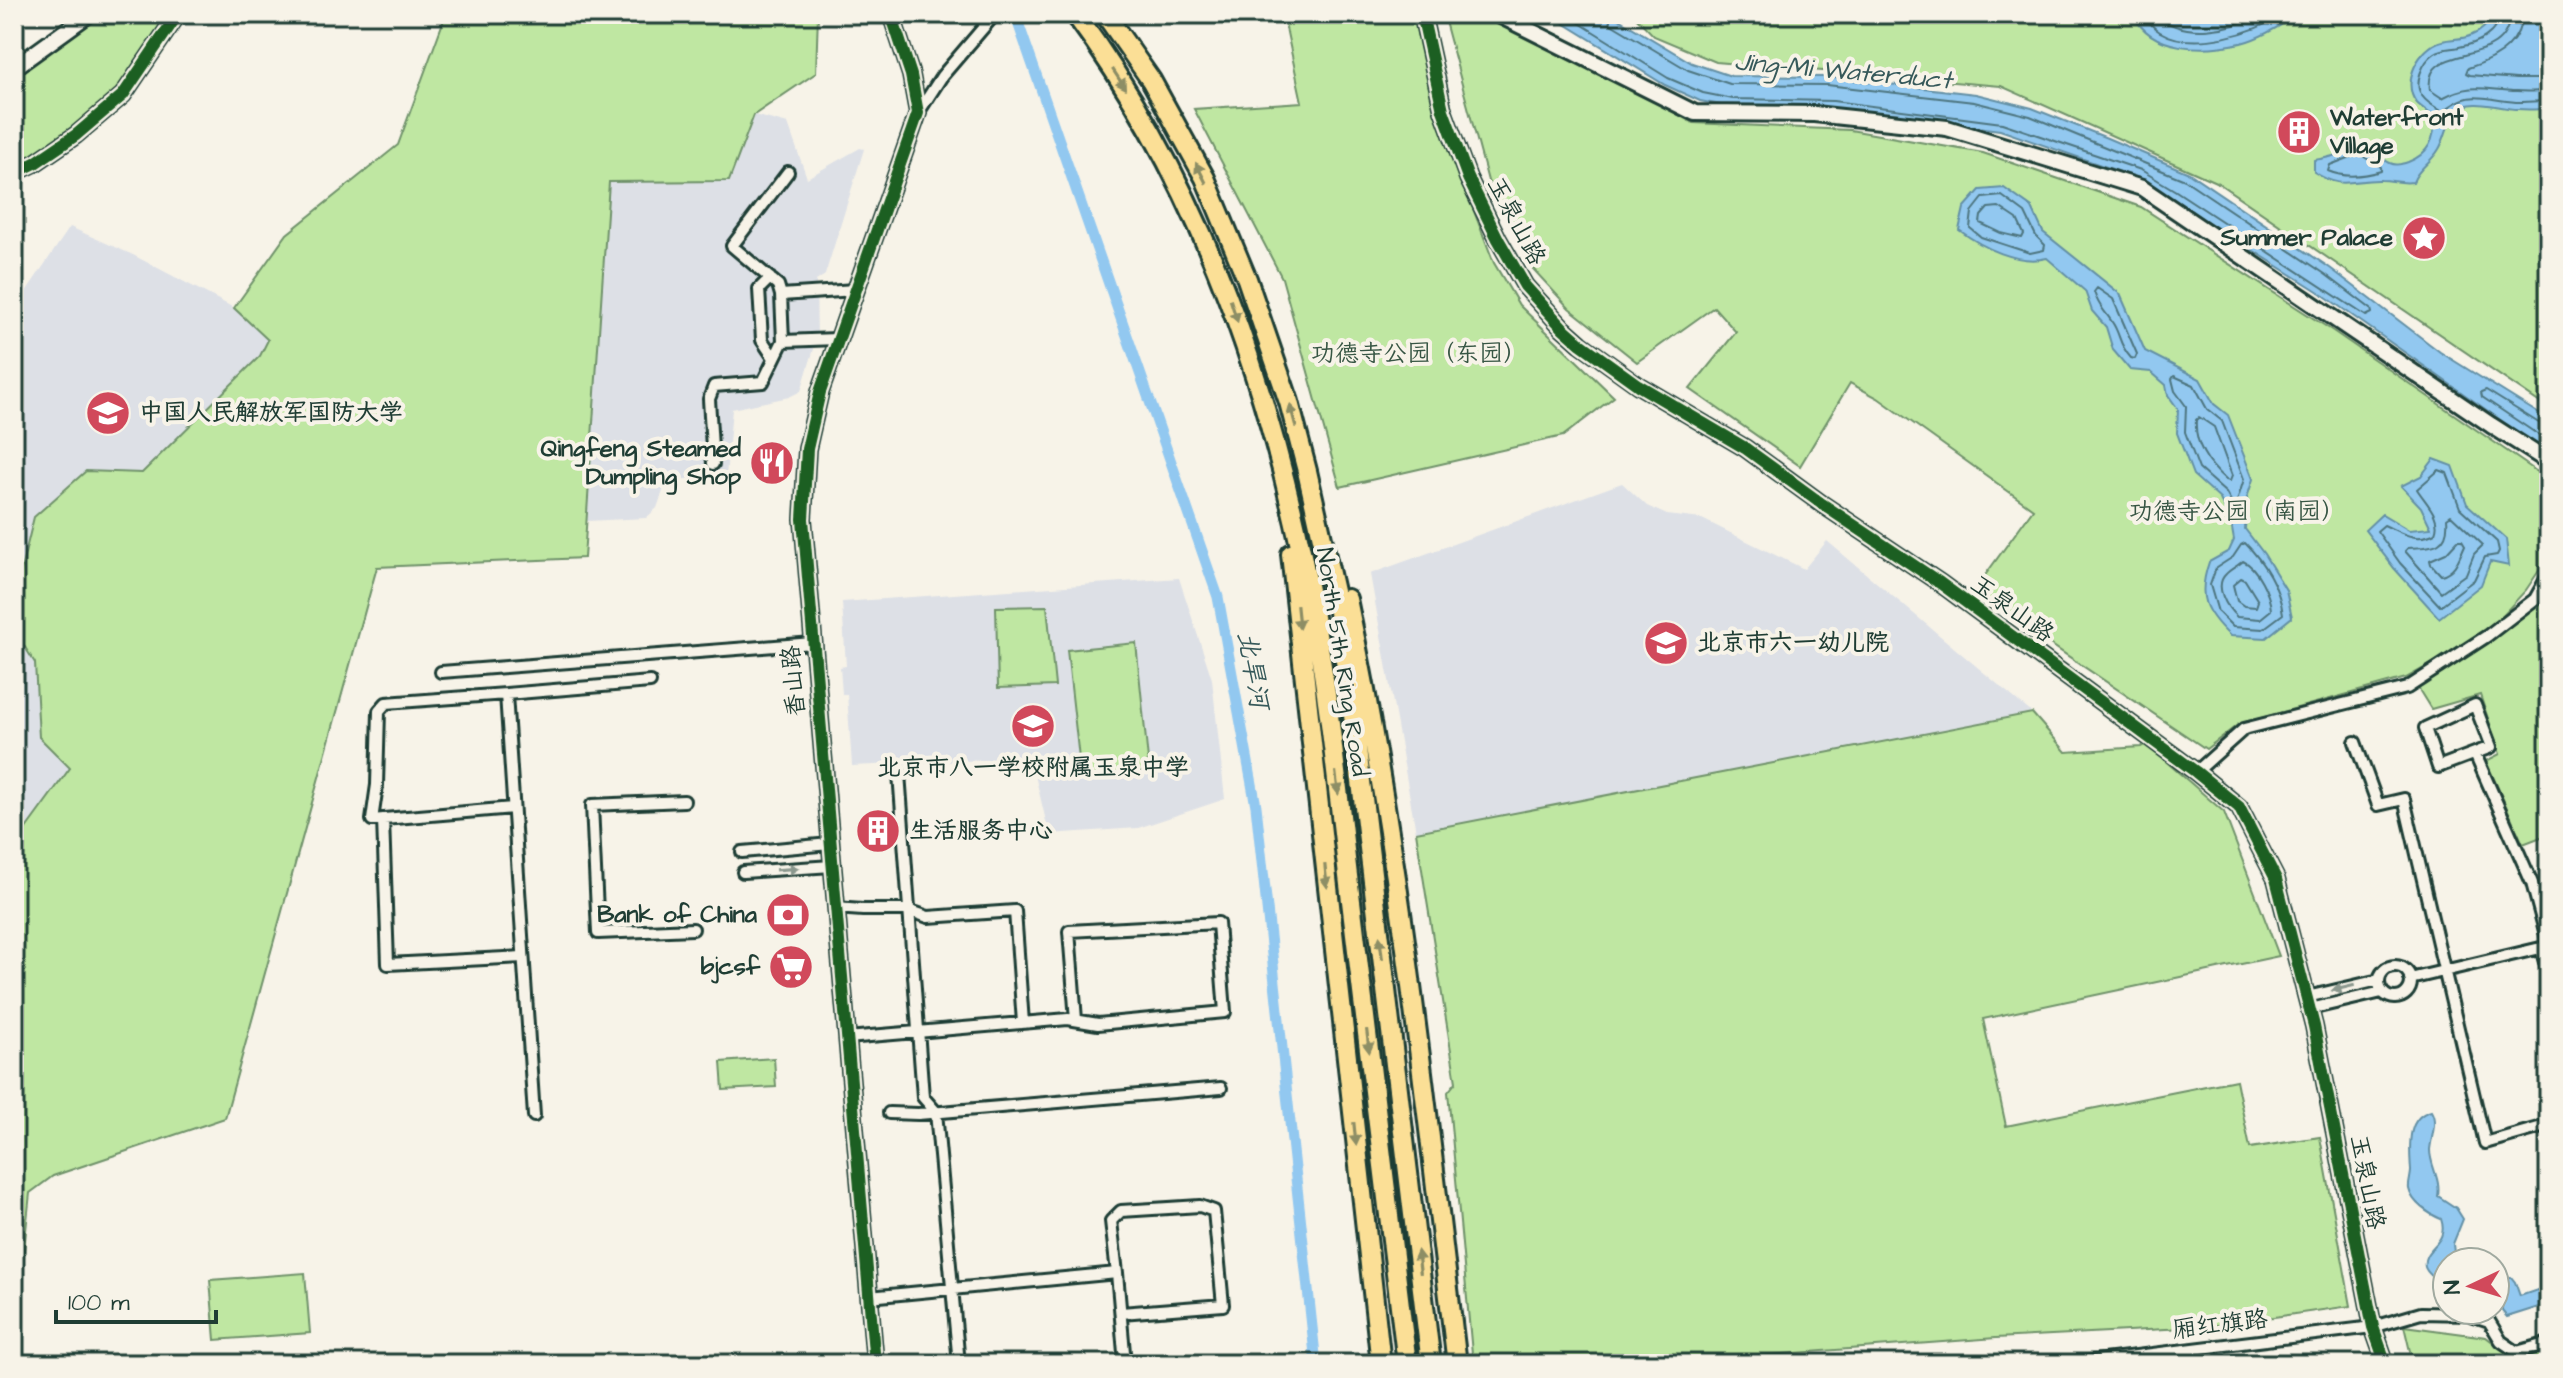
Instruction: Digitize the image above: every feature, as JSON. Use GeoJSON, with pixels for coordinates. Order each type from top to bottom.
{"type":"FeatureCollection","features":[{"type":"Feature","properties":{"kind":"highway","name":"North 5th Ring Road"},"geometry":{"type":"LineString","coordinates":[[1075,14],[1132,98],[1182,190],[1226,287],[1280,456],[1312,607],[1329,719],[1407,1364]]}},
{"type":"Feature","properties":{"kind":"highway","name":"North 5th Ring Road"},"geometry":{"type":"LineString","coordinates":[[1105,14],[1151,80],[1205,178],[1247,279],[1289,402],[1307,471],[1337,605],[1353,715],[1431,1364]]}},
{"type":"Feature","properties":{"kind":"highway"},"geometry":{"type":"LineString","coordinates":[[1280,456],[1381,1364]]}},
{"type":"Feature","properties":{"kind":"highway"},"geometry":{"type":"LineString","coordinates":[[1307,471],[1347,597],[1368,698],[1405,937],[1457,1364]]}},
{"type":"Feature","properties":{"kind":"street"},"geometry":{"type":"LineString","coordinates":[[14,68],[89,14]]}},
{"type":"Feature","properties":{"kind":"street"},"geometry":{"type":"LineString","coordinates":[[14,173],[35,163],[76,135],[123,95],[178,14]]}},
{"type":"Feature","properties":{"kind":"street"},"geometry":{"type":"LineString","coordinates":[[891,14],[911,75],[918,113]]}},
{"type":"Feature","properties":{"kind":"street","name":"玉泉山路"},"geometry":{"type":"LineString","coordinates":[[1422,14],[1443,110],[1468,178],[1525,286],[1563,328],[1628,378],[1745,448],[1940,583],[2239,807],[2276,879],[2308,1003],[2373,1327],[2386,1364]]}},
{"type":"Feature","properties":{"kind":"street"},"geometry":{"type":"LineString","coordinates":[[1497,14],[1695,113],[1814,114],[1947,128],[2142,188],[2549,462]]}},
{"type":"Feature","properties":{"kind":"street"},"geometry":{"type":"LineString","coordinates":[[918,113],[942,76],[994,15]]}},
{"type":"Feature","properties":{"kind":"street","name":"香山路"},"geometry":{"type":"LineString","coordinates":[[875,1364],[804,544],[805,475],[816,408],[837,339],[918,113]]}},
{"type":"Feature","properties":{"kind":"street"},"geometry":{"type":"LineString","coordinates":[[713,464],[709,399],[714,386],[763,382],[783,341],[778,285],[732,246],[788,172]]}},
{"type":"Feature","properties":{"kind":"street"},"geometry":{"type":"LineString","coordinates":[[770,278],[759,289],[762,340],[774,358]]}},
{"type":"Feature","properties":{"kind":"street"},"geometry":{"type":"LineString","coordinates":[[781,295],[855,290]]}},
{"type":"Feature","properties":{"kind":"street"},"geometry":{"type":"LineString","coordinates":[[783,341],[837,339]]}},
{"type":"Feature","properties":{"kind":"street"},"geometry":{"type":"LineString","coordinates":[[2196,772],[2244,729],[2407,688],[2487,636],[2535,599],[2549,574]]}},
{"type":"Feature","properties":{"kind":"street"},"geometry":{"type":"LineString","coordinates":[[441,672],[813,643]]}},
{"type":"Feature","properties":{"kind":"street"},"geometry":{"type":"LineString","coordinates":[[513,808],[372,820],[377,785],[379,711],[386,703],[650,682]]}},
{"type":"Feature","properties":{"kind":"street"},"geometry":{"type":"LineString","coordinates":[[506,694],[534,1116]]}},
{"type":"Feature","properties":{"kind":"street"},"geometry":{"type":"LineString","coordinates":[[2475,705],[2491,747],[2475,754],[2438,767],[2425,728],[2475,705]]}},
{"type":"Feature","properties":{"kind":"street"},"geometry":{"type":"LineString","coordinates":[[2355,742],[2378,805],[2404,799],[2485,1143],[2549,1125]]}},
{"type":"Feature","properties":{"kind":"street"},"geometry":{"type":"LineString","coordinates":[[2410,979],[2549,946],[2532,883],[2475,754]]}},
{"type":"Feature","properties":{"kind":"street"},"geometry":{"type":"LineString","coordinates":[[899,773],[916,1032],[923,1097],[936,1112],[959,1364]]}},
{"type":"Feature","properties":{"kind":"street"},"geometry":{"type":"LineString","coordinates":[[684,801],[592,805],[598,933],[693,929]]}},
{"type":"Feature","properties":{"kind":"street"},"geometry":{"type":"LineString","coordinates":[[383,819],[388,964],[523,957]]}},
{"type":"Feature","properties":{"kind":"street"},"geometry":{"type":"LineString","coordinates":[[742,852],[830,844]]}},
{"type":"Feature","properties":{"kind":"street"},"geometry":{"type":"LineString","coordinates":[[743,872],[832,866]]}},
{"type":"Feature","properties":{"kind":"street"},"geometry":{"type":"LineString","coordinates":[[835,908],[908,910],[928,917],[1015,911],[1023,1023]]}},
{"type":"Feature","properties":{"kind":"street"},"geometry":{"type":"LineString","coordinates":[[847,1038],[1076,1020],[1098,1024],[1225,1012],[1218,923],[1069,931],[1076,1020]]}},
{"type":"Feature","properties":{"kind":"street"},"geometry":{"type":"LineString","coordinates":[[2541,948],[2549,976]]}},
{"type":"Feature","properties":{"kind":"street"},"geometry":{"type":"LineString","coordinates":[[2396,966],[2405,970],[2410,979],[2409,989],[2401,997],[2391,998],[2382,992],[2308,1003],[2379,980],[2386,969],[2396,966]]}},
{"type":"Feature","properties":{"kind":"street"},"geometry":{"type":"LineString","coordinates":[[2379,980],[2382,992]]}},
{"type":"Feature","properties":{"kind":"street"},"geometry":{"type":"LineString","coordinates":[[889,1113],[936,1112],[1221,1088]]}},
{"type":"Feature","properties":{"kind":"street"},"geometry":{"type":"LineString","coordinates":[[1121,1313],[1223,1305],[1214,1211],[1200,1206],[1121,1211],[1111,1221],[1125,1364]]}},
{"type":"Feature","properties":{"kind":"street"},"geometry":{"type":"LineString","coordinates":[[869,1297],[1117,1273]]}},
{"type":"Feature","properties":{"kind":"street","name":"厢红旗路"},"geometry":{"type":"LineString","coordinates":[[2071,1364],[2373,1327],[2421,1313],[2468,1314],[2489,1321],[2501,1341],[2517,1352],[2549,1343]]}},
{"type":"Feature","properties":{"kind":"shaded area"},"geometry":{"type":"Polygon","coordinates":[[[754,115],[788,124],[807,178],[860,148],[864,149],[825,275],[816,281],[817,339],[801,391],[789,397],[732,409],[726,477],[667,480],[657,508],[646,518],[587,521],[609,182],[729,181],[754,115]]]}},
{"type":"Feature","properties":{"kind":"shaded area","name":"中国人民解放军国防大学"},"geometry":{"type":"Polygon","coordinates":[[[70,227],[133,255],[234,308],[268,340],[260,356],[142,473],[86,471],[34,517],[14,598],[14,296],[21,299],[70,227]]]}},
{"type":"Feature","properties":{"kind":"shaded area","name":"北京市六一幼儿院"},"geometry":{"type":"Polygon","coordinates":[[[1622,483],[1647,506],[1667,515],[1702,519],[1804,569],[1827,541],[2032,713],[1416,832],[1370,574],[1622,483]]]}},
{"type":"Feature","properties":{"kind":"shaded area","name":"北京市八一学校附属玉泉中学"},"geometry":{"type":"Polygon","coordinates":[[[1179,578],[1212,679],[1225,799],[1138,828],[1049,834],[1031,758],[852,766],[847,694],[842,694],[840,667],[846,666],[842,602],[1179,578]]]}},
{"type":"Feature","properties":{"kind":"shaded area"},"geometry":{"type":"Polygon","coordinates":[[[14,630],[35,663],[39,737],[70,768],[14,845],[14,630]]]}},
{"type":"Feature","properties":{"kind":"green space"},"geometry":{"type":"Polygon","coordinates":[[[98,14],[168,14],[126,77],[100,108],[65,136],[14,167],[14,74],[98,14]]]}},
{"type":"Feature","properties":{"kind":"green space"},"geometry":{"type":"Polygon","coordinates":[[[446,14],[818,14],[816,73],[754,115],[729,181],[609,182],[584,558],[377,567],[225,1118],[53,1176],[30,1193],[14,1344],[14,845],[70,768],[39,737],[35,663],[14,630],[14,598],[34,517],[86,471],[142,473],[260,356],[268,340],[234,308],[287,234],[398,145],[446,14]]]}},
{"type":"Feature","properties":{"kind":"green space","name":"功德寺公园（东园）"},"geometry":{"type":"Polygon","coordinates":[[[1283,14],[1418,14],[1417,32],[1436,113],[1494,263],[1519,305],[1614,397],[1563,436],[1340,487],[1282,278],[1194,109],[1302,102],[1283,14]]]}},
{"type":"Feature","properties":{"kind":"green space","name":"功德寺公园（南园）"},"geometry":{"type":"Polygon","coordinates":[[[1443,14],[1498,14],[1693,123],[1850,130],[1983,153],[2141,207],[2333,331],[2549,480],[2549,556],[2526,590],[2486,633],[2406,678],[2239,724],[2206,749],[1973,592],[2033,509],[1878,398],[1850,383],[1800,466],[1690,389],[1736,332],[1714,307],[1637,362],[1569,308],[1533,269],[1488,181],[1443,14]]]}},
{"type":"Feature","properties":{"kind":"green space","name":"Summer Palace"},"geometry":{"type":"Polygon","coordinates":[[[1633,14],[2549,14],[2549,409],[2218,183],[2001,86],[1716,62],[1654,36],[1633,14]]]}},
{"type":"Feature","properties":{"kind":"green space"},"geometry":{"type":"Polygon","coordinates":[[[2549,584],[2549,834],[2523,844],[2486,761],[2500,754],[2480,695],[2431,709],[2418,688],[2469,655],[2535,604],[2549,584]]]}},
{"type":"Feature","properties":{"kind":"green space"},"geometry":{"type":"Polygon","coordinates":[[[1047,606],[1055,686],[998,688],[996,607],[1047,606]]]}},
{"type":"Feature","properties":{"kind":"green space"},"geometry":{"type":"Polygon","coordinates":[[[1136,643],[1149,770],[1081,777],[1067,650],[1136,643]]]}},
{"type":"Feature","properties":{"kind":"green space"},"geometry":{"type":"Polygon","coordinates":[[[2032,713],[2066,752],[2141,747],[2146,744],[2224,812],[2279,956],[1983,1019],[2006,1126],[2236,1080],[2250,1148],[2320,1137],[2351,1306],[2204,1327],[1996,1338],[1648,1364],[1473,1364],[1448,1092],[1456,1082],[1416,832],[2032,713]]]}},
{"type":"Feature","properties":{"kind":"green space"},"geometry":{"type":"Polygon","coordinates":[[[774,1058],[776,1087],[723,1090],[721,1062],[774,1058]]]}},
{"type":"Feature","properties":{"kind":"green space"},"geometry":{"type":"Polygon","coordinates":[[[305,1273],[310,1333],[215,1340],[210,1280],[305,1273]]]}},
{"type":"Feature","properties":{"kind":"green space"},"geometry":{"type":"Polygon","coordinates":[[[2404,1326],[2486,1337],[2515,1359],[2549,1350],[2549,1364],[2413,1364],[2404,1326]]]}},
{"type":"Feature","properties":{"kind":"water"},"geometry":{"type":"Polygon","coordinates":[[[1549,14],[1610,14],[1692,63],[1731,76],[1827,77],[1976,94],[2032,108],[2189,173],[2330,268],[2440,352],[2549,420],[2549,451],[2319,292],[2138,178],[2000,130],[1832,109],[1732,107],[1700,101],[1665,85],[1549,14]]]}},
{"type":"Feature","properties":{"kind":"water"},"geometry":{"type":"Polygon","coordinates":[[[2133,14],[2298,14],[2249,41],[2196,48],[2153,36],[2141,27],[2133,14]]]}},
{"type":"Feature","properties":{"kind":"water"},"geometry":{"type":"Polygon","coordinates":[[[2494,14],[2549,14],[2549,109],[2478,104],[2463,106],[2451,118],[2436,154],[2418,172],[2413,182],[2381,180],[2340,183],[2314,172],[2314,160],[2354,147],[2370,150],[2394,164],[2408,162],[2421,155],[2432,139],[2435,117],[2416,102],[2412,94],[2410,85],[2415,66],[2426,50],[2442,41],[2476,33],[2494,14]]]}},
{"type":"Feature","properties":{"kind":"water"},"geometry":{"type":"Polygon","coordinates":[[[2004,188],[2032,208],[2043,232],[2120,294],[2145,351],[2200,379],[2214,404],[2228,415],[2253,479],[2247,498],[2245,529],[2286,590],[2292,617],[2266,638],[2230,636],[2214,619],[2205,603],[2205,574],[2209,562],[2229,551],[2234,540],[2231,523],[2220,499],[2193,475],[2177,433],[2178,409],[2168,395],[2166,385],[2151,372],[2130,370],[2113,350],[2106,327],[2092,311],[2085,291],[2047,258],[2013,257],[1979,243],[1959,230],[1964,208],[1980,190],[2004,188]]]}},
{"type":"Feature","properties":{"kind":"water"},"geometry":{"type":"Polygon","coordinates":[[[2434,459],[2453,466],[2467,504],[2506,539],[2509,566],[2490,562],[2481,585],[2439,618],[2365,530],[2382,514],[2409,530],[2431,528],[2421,507],[2401,486],[2421,476],[2434,459]]]}},
{"type":"Feature","properties":{"kind":"water"},"geometry":{"type":"Polygon","coordinates":[[[2431,1111],[2433,1115],[2430,1156],[2438,1196],[2456,1208],[2463,1219],[2453,1246],[2434,1246],[2442,1235],[2441,1219],[2417,1203],[2409,1187],[2411,1135],[2423,1114],[2431,1111]]]}},
{"type":"Feature","properties":{"kind":"water"},"geometry":{"type":"Polygon","coordinates":[[[2431,1250],[2431,1276],[2425,1267],[2431,1250]]]}},
{"type":"Feature","properties":{"kind":"water"},"geometry":{"type":"Polygon","coordinates":[[[2511,1277],[2520,1296],[2540,1289],[2542,1306],[2511,1316],[2511,1277]]]}},
{"type":"Feature","properties":{"kind":"waterway","name":"北旱河"},"geometry":{"type":"LineString","coordinates":[[1015,14],[1218,597],[1256,806],[1316,1364]]}},
{"type":"Feature","properties":{"kind":"cycle path"},"geometry":{"type":"LineString","coordinates":[[14,173],[35,163],[76,135],[123,95],[178,14]]}},
{"type":"Feature","properties":{"kind":"cycle path"},"geometry":{"type":"LineString","coordinates":[[875,1364],[803,519],[807,449],[820,392],[918,113],[911,75],[891,14]]}},
{"type":"Feature","properties":{"kind":"cycle path"},"geometry":{"type":"LineString","coordinates":[[1422,14],[1443,110],[1468,178],[1525,286],[1563,328],[1638,385],[1745,448],[1940,583],[2239,807],[2276,879],[2314,1026],[2373,1327],[2386,1364]]}},
{"type":"Feature","properties":{"kind":"place","name":"Waterfront Village"},"geometry":{"type":"Point","coordinates":[2299,132]}},
{"type":"Feature","properties":{"kind":"place","name":"Summer Palace"},"geometry":{"type":"Point","coordinates":[2424,238]}},
{"type":"Feature","properties":{"kind":"place","name":"中国人民解放军国防大学"},"geometry":{"type":"Point","coordinates":[108,413]}},
{"type":"Feature","properties":{"kind":"place","name":"Qingfeng Steamed Dumpling Shop"},"geometry":{"type":"Point","coordinates":[772,463]}},
{"type":"Feature","properties":{"kind":"place","name":"北京市六一幼儿院"},"geometry":{"type":"Point","coordinates":[1666,643]}},
{"type":"Feature","properties":{"kind":"place","name":"北京市八一学校附属玉泉中学"},"geometry":{"type":"Point","coordinates":[1033,726]}},
{"type":"Feature","properties":{"kind":"place","name":"生活服务中心"},"geometry":{"type":"Point","coordinates":[878,831]}},
{"type":"Feature","properties":{"kind":"place","name":"Bank of China"},"geometry":{"type":"Point","coordinates":[788,915]}},
{"type":"Feature","properties":{"kind":"place","name":"bjcsf"},"geometry":{"type":"Point","coordinates":[791,967]}},
{"type":"Feature","properties":{"kind":"water label","name":"Jing-Mi Waterduct"},"geometry":{"type":"Point","coordinates":[1843,71]}}]}
